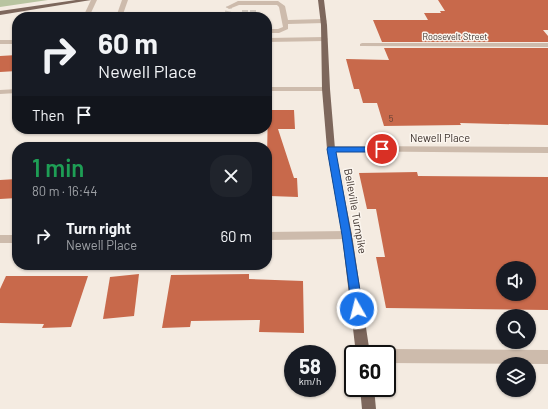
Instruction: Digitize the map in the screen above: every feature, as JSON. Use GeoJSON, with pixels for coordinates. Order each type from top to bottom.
{"type":"FeatureCollection","features":[{"type":"Feature","properties":{"kind":"main road"},"geometry":{"type":"LineString","coordinates":[[0,13],[88,0]]}},
{"type":"Feature","properties":{"kind":"main road","name":"Belleville Turnpike"},"geometry":{"type":"LineString","coordinates":[[322,0],[326,89],[331,149],[346,235],[362,345]]}},
{"type":"Feature","properties":{"kind":"main road"},"geometry":{"type":"LineString","coordinates":[[368,397],[369,409]]}},
{"type":"Feature","properties":{"kind":"street"},"geometry":{"type":"LineString","coordinates":[[88,12],[94,0]]}},
{"type":"Feature","properties":{"kind":"street"},"geometry":{"type":"LineString","coordinates":[[121,12],[125,0]]}},
{"type":"Feature","properties":{"kind":"street"},"geometry":{"type":"LineString","coordinates":[[229,7],[232,4],[249,7],[278,3],[282,6],[285,22],[279,31],[272,32]]}},
{"type":"Feature","properties":{"kind":"street"},"geometry":{"type":"LineString","coordinates":[[272,25],[285,22],[324,21]]}},
{"type":"Feature","properties":{"kind":"street"},"geometry":{"type":"LineString","coordinates":[[272,40],[324,39]]}},
{"type":"Feature","properties":{"kind":"street"},"geometry":{"type":"LineString","coordinates":[[0,42],[12,42]]}},
{"type":"Feature","properties":{"kind":"street","name":"Roosevelt Street"},"geometry":{"type":"LineString","coordinates":[[362,45],[548,45]]}},
{"type":"Feature","properties":{"kind":"street"},"geometry":{"type":"LineString","coordinates":[[272,89],[326,89]]}},
{"type":"Feature","properties":{"kind":"street"},"geometry":{"type":"LineString","coordinates":[[0,92],[12,91]]}},
{"type":"Feature","properties":{"kind":"street","name":"Newell Place"},"geometry":{"type":"LineString","coordinates":[[331,149],[548,150]]}},
{"type":"Feature","properties":{"kind":"street"},"geometry":{"type":"LineString","coordinates":[[272,236],[346,235]]}},
{"type":"Feature","properties":{"kind":"street"},"geometry":{"type":"LineString","coordinates":[[0,239],[12,239]]}},
{"type":"Feature","properties":{"kind":"street"},"geometry":{"type":"LineString","coordinates":[[396,356],[548,357]]}},
{"type":"Feature","properties":{"kind":"green space"},"geometry":{"type":"Polygon","coordinates":[[[0,0],[48,0],[0,7],[0,0]]]}},
{"type":"Feature","properties":{"kind":"building"},"geometry":{"type":"Polygon","coordinates":[[[438,0],[548,0],[548,30],[543,30],[548,36],[548,42],[382,42],[373,20],[428,20],[424,13],[441,13],[440,11],[445,11],[438,0]]]}},
{"type":"Feature","properties":{"kind":"building"},"geometry":{"type":"Polygon","coordinates":[[[384,48],[548,48],[548,125],[460,123],[461,125],[384,126],[377,103],[363,103],[359,89],[354,89],[346,59],[389,60],[384,48]]]}},
{"type":"Feature","properties":{"kind":"building"},"geometry":{"type":"Polygon","coordinates":[[[12,55],[12,71],[0,72],[0,56],[12,55]]]}},
{"type":"Feature","properties":{"kind":"building"},"geometry":{"type":"Polygon","coordinates":[[[272,110],[294,110],[295,129],[278,129],[294,178],[297,178],[298,197],[272,196],[272,142],[267,142],[267,134],[272,134],[272,110]]]}},
{"type":"Feature","properties":{"kind":"building"},"geometry":{"type":"Polygon","coordinates":[[[417,172],[418,176],[548,177],[548,310],[386,308],[376,257],[385,257],[376,209],[367,209],[359,173],[417,172]]]}},
{"type":"Feature","properties":{"kind":"building"},"geometry":{"type":"Polygon","coordinates":[[[12,179],[12,198],[0,199],[0,180],[12,179]]]}},
{"type":"Feature","properties":{"kind":"building"},"geometry":{"type":"Polygon","coordinates":[[[139,274],[134,316],[103,319],[110,277],[139,274]]]}},
{"type":"Feature","properties":{"kind":"building"},"geometry":{"type":"Polygon","coordinates":[[[249,274],[249,279],[303,281],[304,333],[259,332],[260,320],[191,321],[190,327],[162,328],[171,275],[249,274]]]}},
{"type":"Feature","properties":{"kind":"building"},"geometry":{"type":"Polygon","coordinates":[[[6,276],[88,276],[71,327],[42,328],[44,324],[0,323],[0,289],[6,276]]]}},
{"type":"Feature","properties":{"kind":"tunnel"},"geometry":{"type":"LineString","coordinates":[[228,12],[229,7]]}},
{"type":"Feature","properties":{"kind":"route"},"geometry":{"type":"LineString","coordinates":[[357,309],[331,149],[382,149]]}}]}
